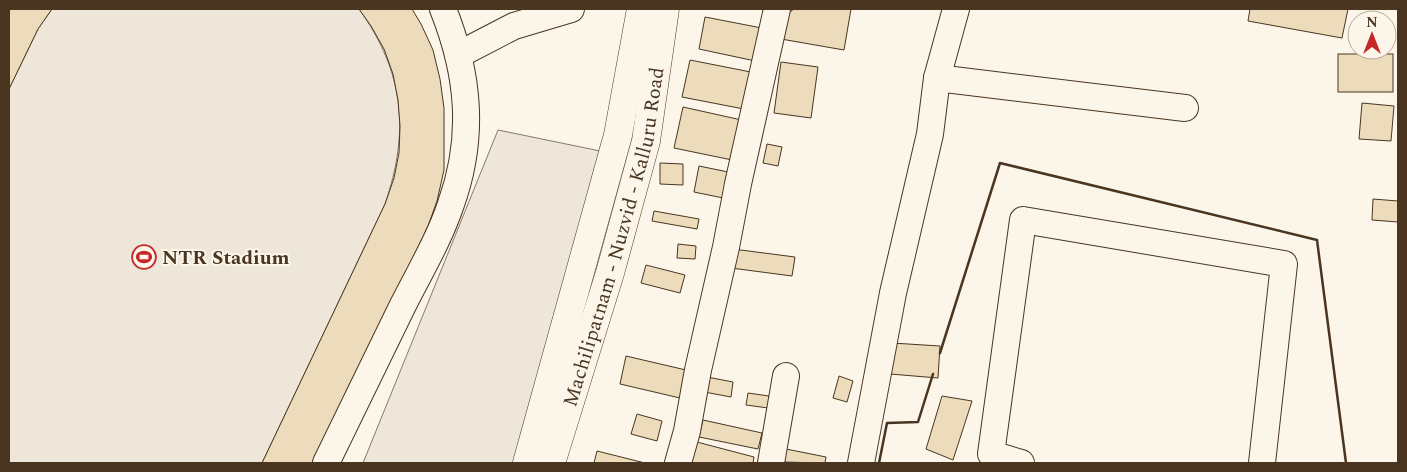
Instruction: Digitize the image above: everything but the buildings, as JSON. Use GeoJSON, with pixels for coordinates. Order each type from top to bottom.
{"type":"FeatureCollection","features":[{"type":"Feature","properties":{"kind":"highway","name":"Machilipatnam - Nuzvid - Kalluru Road"},"geometry":{"type":"LineString","coordinates":[[527,463],[618,135],[641,9]]}},
{"type":"Feature","properties":{"kind":"highway","name":"Machilipatnam - Nuzvid - Kalluru Road"},"geometry":{"type":"LineString","coordinates":[[551,463],[610,273],[646,141],[665,9]]}},
{"type":"Feature","properties":{"kind":"street"},"geometry":{"type":"LineString","coordinates":[[326,463],[451,206],[460,176],[467,129],[466,98],[454,37],[443,9]]}},
{"type":"Feature","properties":{"kind":"street"},"geometry":{"type":"LineString","coordinates":[[458,55],[514,26],[571,9]]}},
{"type":"Feature","properties":{"kind":"street"},"geometry":{"type":"LineString","coordinates":[[678,463],[687,431],[698,370],[726,247],[738,184],[778,9]]}},
{"type":"Feature","properties":{"kind":"street"},"geometry":{"type":"LineString","coordinates":[[861,463],[892,293],[930,134],[937,78],[956,9]]}},
{"type":"Feature","properties":{"kind":"street"},"geometry":{"type":"LineString","coordinates":[[937,78],[1185,108]]}},
{"type":"Feature","properties":{"kind":"street"},"geometry":{"type":"LineString","coordinates":[[1022,463],[991,454],[1023,220],[1284,264],[1262,463]]}},
{"type":"Feature","properties":{"kind":"street"},"geometry":{"type":"LineString","coordinates":[[771,463],[786,376]]}},
{"type":"Feature","properties":{"kind":"shaded area"},"geometry":{"type":"Polygon","coordinates":[[[52,9],[359,9],[374,32],[386,56],[394,79],[400,127],[398,152],[385,204],[262,463],[9,463],[9,89],[38,29],[52,9]]]}},
{"type":"Feature","properties":{"kind":"shaded area"},"geometry":{"type":"Polygon","coordinates":[[[498,130],[605,152],[517,463],[363,463],[498,130]]]}},
{"type":"Feature","properties":{"kind":"wall"},"geometry":{"type":"LineString","coordinates":[[940,353],[1000,163],[1317,240],[1346,463]]}},
{"type":"Feature","properties":{"kind":"wall"},"geometry":{"type":"LineString","coordinates":[[879,463],[887,423],[918,422],[933,374]]}},
{"type":"Feature","properties":{"kind":"place","name":"NTR Stadium"},"geometry":{"type":"Point","coordinates":[144,257]}}]}
